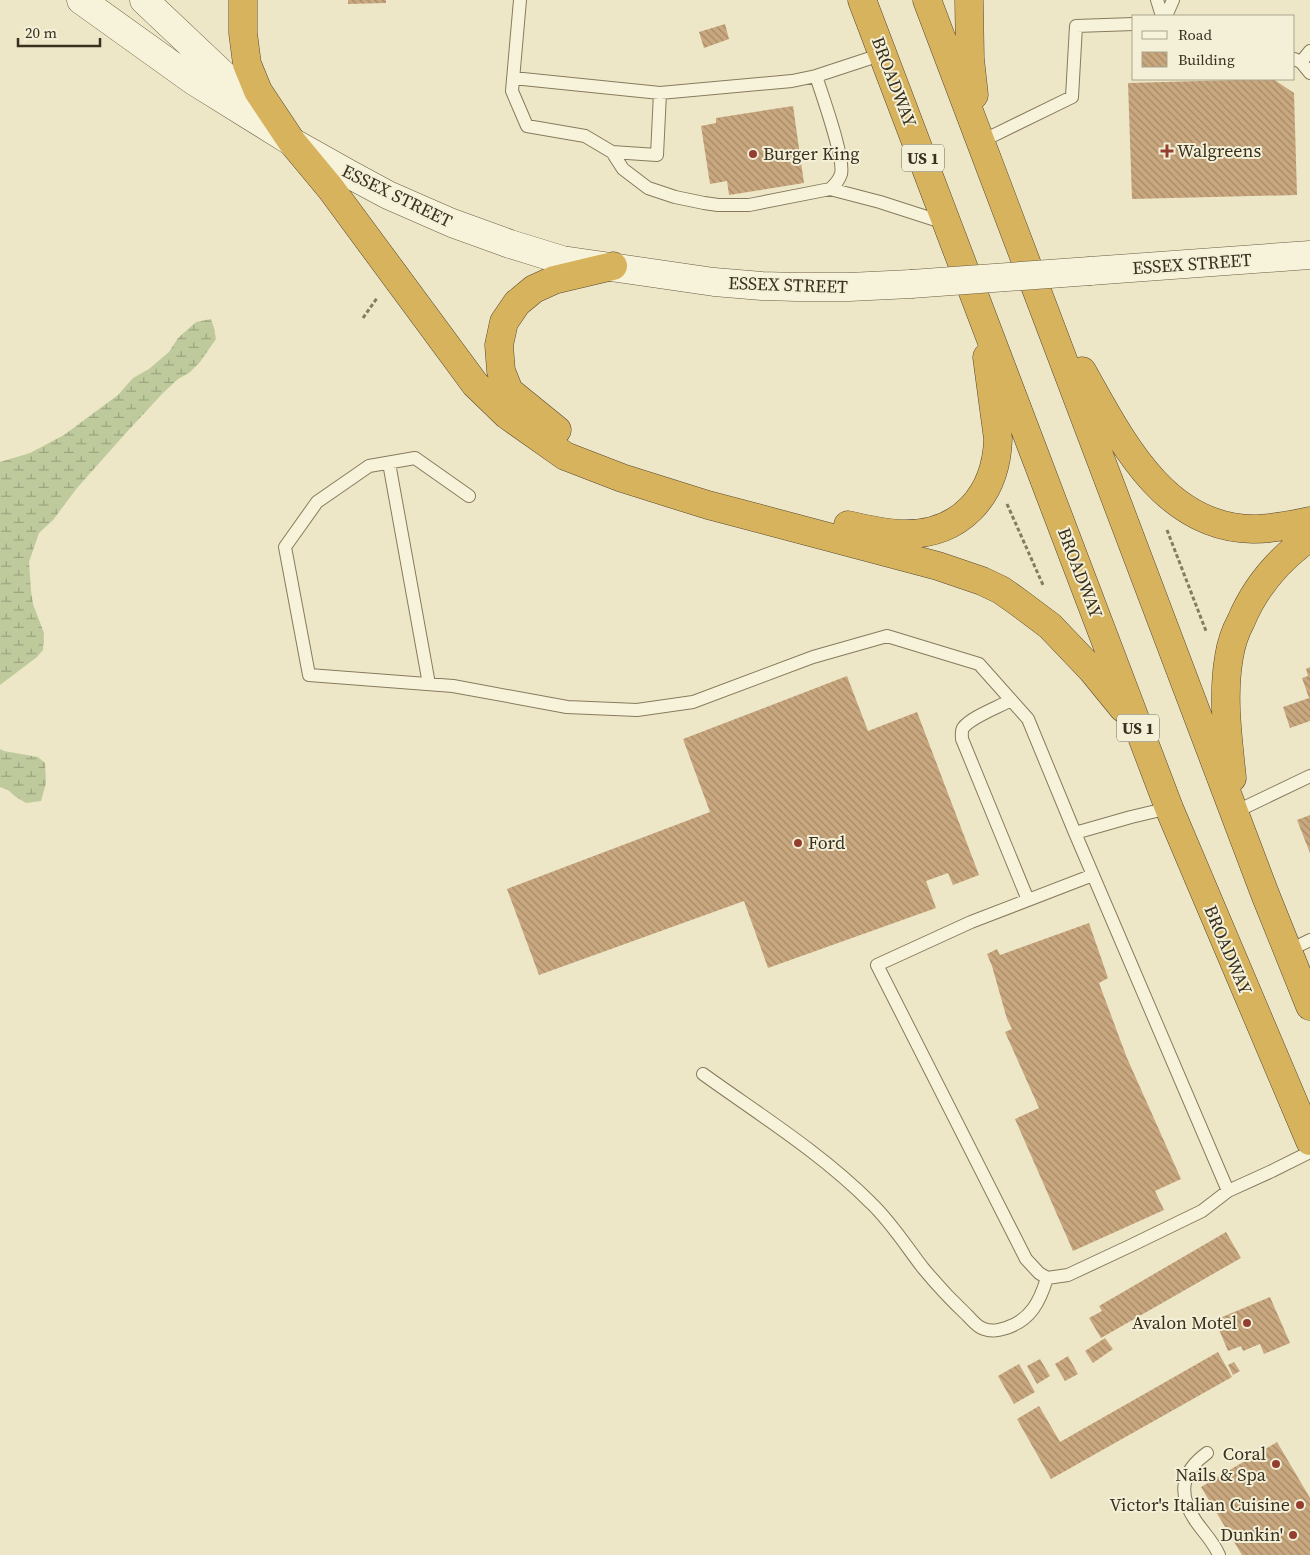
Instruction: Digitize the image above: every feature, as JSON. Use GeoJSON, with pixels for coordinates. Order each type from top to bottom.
{"type":"FeatureCollection","features":[{"type":"Feature","properties":{"kind":"highway"},"geometry":{"type":"LineString","coordinates":[[243,0],[243,33],[248,64],[258,91],[292,142],[332,189],[475,384],[507,415],[565,456],[622,478],[708,505],[938,566],[982,581],[1012,598],[1050,626],[1092,670],[1138,726]]}},
{"type":"Feature","properties":{"kind":"highway"},"geometry":{"type":"LineString","coordinates":[[927,0],[1235,812],[1299,946],[1310,1006]]}},
{"type":"Feature","properties":{"kind":"highway"},"geometry":{"type":"LineString","coordinates":[[969,0],[970,60],[980,142]]}},
{"type":"Feature","properties":{"kind":"highway","name":"BROADWAY"},"geometry":{"type":"LineString","coordinates":[[861,3],[883,54],[1169,808],[1310,1141]]}},
{"type":"Feature","properties":{"kind":"highway"},"geometry":{"type":"LineString","coordinates":[[613,266],[554,280],[534,289],[517,303],[504,322],[499,345],[501,371],[509,391],[570,441],[720,491],[868,530],[890,533],[916,533],[942,527],[953,522],[971,509],[979,500],[992,477],[998,450],[998,439],[980,309]]}},
{"type":"Feature","properties":{"kind":"highway"},"geometry":{"type":"LineString","coordinates":[[1040,298],[1125,445],[1153,482],[1169,497],[1199,517],[1233,527],[1267,529],[1310,521]]}},
{"type":"Feature","properties":{"kind":"highway"},"geometry":{"type":"LineString","coordinates":[[1235,812],[1226,714],[1227,671],[1231,645],[1250,599],[1260,584],[1287,554],[1310,537]]}},
{"type":"Feature","properties":{"kind":"main road","name":"ESSEX STREET"},"geometry":{"type":"LineString","coordinates":[[81,0],[194,81],[292,142],[388,195],[452,223],[562,260],[613,266],[653,274],[762,286],[849,287],[1090,272],[1310,255]]}},
{"type":"Feature","properties":{"kind":"main road","name":"ESSEX STREET"},"geometry":{"type":"LineString","coordinates":[[144,0],[292,142]]}},
{"type":"Feature","properties":{"kind":"lane"},"geometry":{"type":"LineString","coordinates":[[520,0],[512,91],[527,126],[585,136],[612,152],[623,169],[648,188],[676,197],[718,205],[749,204],[830,189],[836,185],[841,172],[840,157],[816,76]]}},
{"type":"Feature","properties":{"kind":"lane"},"geometry":{"type":"LineString","coordinates":[[1157,0],[1162,15]]}},
{"type":"Feature","properties":{"kind":"lane"},"geometry":{"type":"LineString","coordinates":[[1166,15],[1173,0]]}},
{"type":"Feature","properties":{"kind":"lane"},"geometry":{"type":"LineString","coordinates":[[980,142],[1072,97],[1076,26],[1132,24]]}},
{"type":"Feature","properties":{"kind":"lane"},"geometry":{"type":"LineString","coordinates":[[1310,51],[1297,60],[1310,73]]}},
{"type":"Feature","properties":{"kind":"lane"},"geometry":{"type":"LineString","coordinates":[[513,78],[660,93],[792,82],[883,54]]}},
{"type":"Feature","properties":{"kind":"lane"},"geometry":{"type":"LineString","coordinates":[[612,152],[657,155],[660,93]]}},
{"type":"Feature","properties":{"kind":"lane"},"geometry":{"type":"LineString","coordinates":[[830,189],[880,202],[948,224]]}},
{"type":"Feature","properties":{"kind":"lane"},"geometry":{"type":"LineString","coordinates":[[468,496],[415,458],[369,466],[317,502],[285,547],[309,675],[453,686],[567,708],[637,710],[693,702],[813,657],[887,636],[980,664],[1028,719],[1228,1191]]}},
{"type":"Feature","properties":{"kind":"lane"},"geometry":{"type":"LineString","coordinates":[[389,463],[429,684]]}},
{"type":"Feature","properties":{"kind":"lane"},"geometry":{"type":"LineString","coordinates":[[1011,700],[971,721],[961,732],[962,739],[1028,900]]}},
{"type":"Feature","properties":{"kind":"lane"},"geometry":{"type":"LineString","coordinates":[[1235,812],[1310,776]]}},
{"type":"Feature","properties":{"kind":"lane"},"geometry":{"type":"LineString","coordinates":[[1076,833],[1169,808]]}},
{"type":"Feature","properties":{"kind":"lane"},"geometry":{"type":"LineString","coordinates":[[1093,875],[971,922],[877,965],[1026,1259],[1046,1278],[1068,1274],[1202,1211],[1228,1191],[1310,1152]]}},
{"type":"Feature","properties":{"kind":"lane"},"geometry":{"type":"LineString","coordinates":[[703,1074],[802,1145],[872,1203],[944,1294],[979,1327],[995,1331],[1018,1324],[1036,1306],[1046,1278]]}},
{"type":"Feature","properties":{"kind":"lane"},"geometry":{"type":"LineString","coordinates":[[1207,1453],[1198,1459],[1188,1471],[1184,1485],[1188,1505],[1194,1518],[1210,1538],[1219,1555]]}},
{"type":"Feature","properties":{"kind":"path"},"geometry":{"type":"LineString","coordinates":[[1004,497],[1012,511],[1044,588]]}},
{"type":"Feature","properties":{"kind":"path"},"geometry":{"type":"LineString","coordinates":[[1166,528],[1208,636]]}},
{"type":"Feature","properties":{"kind":"green space"},"geometry":{"type":"Polygon","coordinates":[[[211,319],[216,339],[200,362],[162,394],[77,488],[53,520],[39,533],[29,562],[33,604],[44,633],[43,650],[37,657],[0,685],[0,462],[30,453],[64,435],[118,395],[133,378],[149,369],[169,352],[178,338],[196,322],[211,319]]]}},
{"type":"Feature","properties":{"kind":"green space"},"geometry":{"type":"Polygon","coordinates":[[[0,749],[38,757],[45,763],[46,783],[41,801],[26,803],[8,790],[0,787],[0,749]]]}},
{"type":"Feature","properties":{"kind":"building"},"geometry":{"type":"Polygon","coordinates":[[[348,0],[386,0],[386,3],[348,4],[348,0]]]}},
{"type":"Feature","properties":{"kind":"building"},"geometry":{"type":"Polygon","coordinates":[[[725,24],[729,39],[704,48],[699,32],[725,24]]]}},
{"type":"Feature","properties":{"kind":"building","name":"Walgreens"},"geometry":{"type":"Polygon","coordinates":[[[1274,80],[1294,93],[1297,195],[1132,199],[1128,83],[1274,80]]]}},
{"type":"Feature","properties":{"kind":"building","name":"Burger King"},"geometry":{"type":"Polygon","coordinates":[[[793,106],[804,183],[729,195],[727,181],[710,184],[701,126],[716,123],[716,118],[793,106]]]}},
{"type":"Feature","properties":{"kind":"building"},"geometry":{"type":"Polygon","coordinates":[[[1310,667],[1310,721],[1290,728],[1283,707],[1309,698],[1302,678],[1308,676],[1306,669],[1310,667]]]}},
{"type":"Feature","properties":{"kind":"building","name":"Ford"},"geometry":{"type":"Polygon","coordinates":[[[847,676],[868,731],[917,712],[979,875],[953,885],[948,873],[926,881],[936,908],[768,968],[744,901],[539,975],[507,889],[710,812],[683,739],[847,676]]]}},
{"type":"Feature","properties":{"kind":"building"},"geometry":{"type":"Polygon","coordinates":[[[1310,815],[1310,853],[1297,820],[1310,815]]]}},
{"type":"Feature","properties":{"kind":"building"},"geometry":{"type":"Polygon","coordinates":[[[1089,923],[1108,978],[1099,983],[1127,1058],[1181,1179],[1155,1191],[1164,1210],[1073,1251],[1015,1119],[1039,1108],[1005,1032],[1012,1029],[1007,1019],[987,954],[997,949],[1000,955],[1089,923]]]}},
{"type":"Feature","properties":{"kind":"building"},"geometry":{"type":"Polygon","coordinates":[[[1226,1232],[1241,1258],[1101,1338],[1089,1318],[1102,1311],[1099,1306],[1226,1232]]]}},
{"type":"Feature","properties":{"kind":"building"},"geometry":{"type":"Polygon","coordinates":[[[1270,1297],[1290,1343],[1264,1354],[1260,1344],[1243,1351],[1241,1346],[1228,1351],[1215,1320],[1270,1297]]]}},
{"type":"Feature","properties":{"kind":"building"},"geometry":{"type":"Polygon","coordinates":[[[1105,1338],[1113,1349],[1093,1363],[1085,1351],[1105,1338]]]}},
{"type":"Feature","properties":{"kind":"building"},"geometry":{"type":"Polygon","coordinates":[[[1218,1352],[1232,1377],[1051,1479],[1017,1419],[1039,1406],[1060,1442],[1218,1352]]]}},
{"type":"Feature","properties":{"kind":"building"},"geometry":{"type":"Polygon","coordinates":[[[1068,1356],[1078,1374],[1065,1381],[1055,1364],[1068,1356]]]}},
{"type":"Feature","properties":{"kind":"building"},"geometry":{"type":"Polygon","coordinates":[[[1040,1359],[1050,1376],[1037,1384],[1027,1366],[1040,1359]]]}},
{"type":"Feature","properties":{"kind":"building"},"geometry":{"type":"Polygon","coordinates":[[[1234,1362],[1240,1371],[1233,1375],[1228,1365],[1234,1362]]]}},
{"type":"Feature","properties":{"kind":"building"},"geometry":{"type":"Polygon","coordinates":[[[1019,1364],[1035,1392],[1014,1404],[998,1376],[1019,1364]]]}},
{"type":"Feature","properties":{"kind":"building"},"geometry":{"type":"Polygon","coordinates":[[[1277,1442],[1310,1498],[1310,1555],[1242,1555],[1201,1487],[1277,1442]]]}},
{"type":"Feature","properties":{"kind":"place","name":"Walgreens"},"geometry":{"type":"Point","coordinates":[1167,151]}},
{"type":"Feature","properties":{"kind":"place","name":"Burger King"},"geometry":{"type":"Point","coordinates":[753,154]}},
{"type":"Feature","properties":{"kind":"place","name":"Ford"},"geometry":{"type":"Point","coordinates":[798,843]}},
{"type":"Feature","properties":{"kind":"place","name":"Avalon Motel"},"geometry":{"type":"Point","coordinates":[1247,1323]}},
{"type":"Feature","properties":{"kind":"place","name":"Coral Nails & Spa"},"geometry":{"type":"Point","coordinates":[1276,1464]}},
{"type":"Feature","properties":{"kind":"place","name":"Victor's Italian Cuisine"},"geometry":{"type":"Point","coordinates":[1300,1505]}},
{"type":"Feature","properties":{"kind":"place","name":"Dunkin'"},"geometry":{"type":"Point","coordinates":[1293,1535]}}]}
